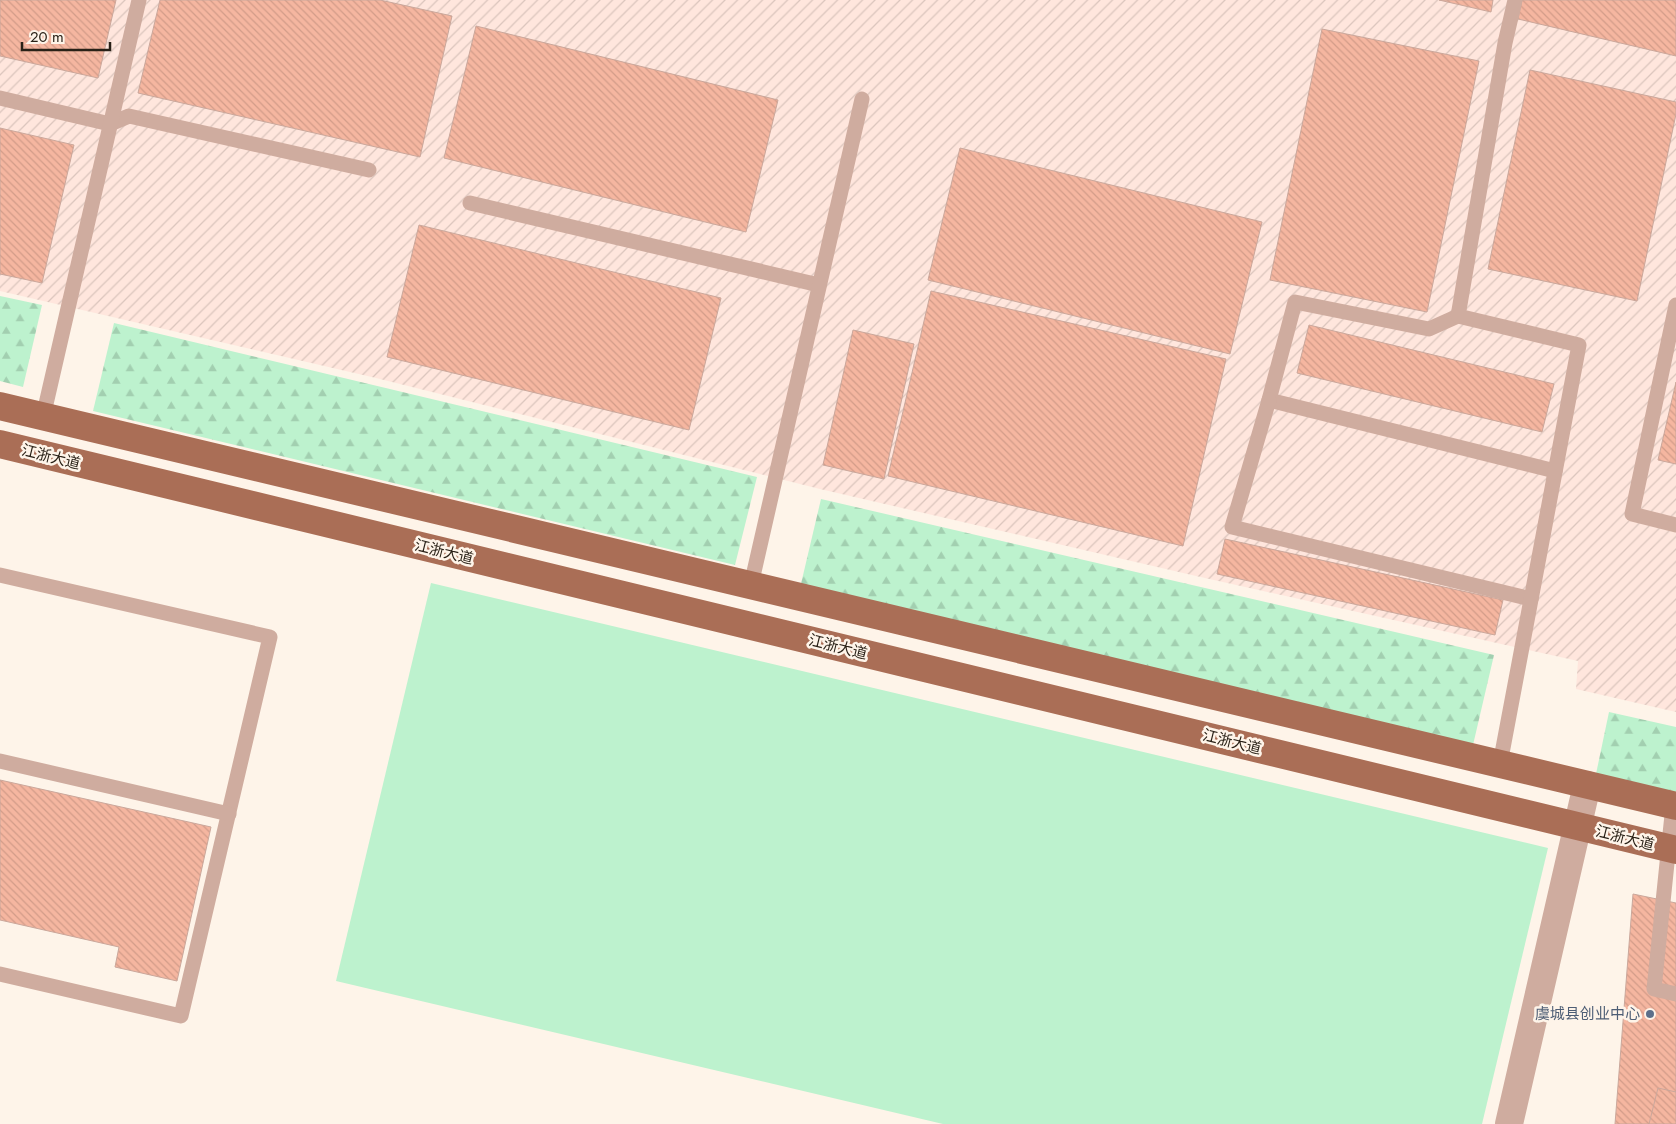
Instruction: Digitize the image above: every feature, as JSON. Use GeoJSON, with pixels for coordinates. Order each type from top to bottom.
{"type":"FeatureCollection","features":[{"type":"Feature","properties":{"kind":"main road"},"geometry":{"type":"LineString","coordinates":[[0,406],[1675,806]]}},
{"type":"Feature","properties":{"kind":"main road","name":"江浙大道"},"geometry":{"type":"LineString","coordinates":[[0,444],[1672,849]]}},
{"type":"Feature","properties":{"kind":"street"},"geometry":{"type":"LineString","coordinates":[[1509,1124],[1587,785]]}},
{"type":"Feature","properties":{"kind":"lane"},"geometry":{"type":"LineString","coordinates":[[43,417],[139,0]]}},
{"type":"Feature","properties":{"kind":"lane"},"geometry":{"type":"LineString","coordinates":[[1458,316],[1504,52],[1515,0]]}},
{"type":"Feature","properties":{"kind":"lane"},"geometry":{"type":"LineString","coordinates":[[0,98],[110,124],[129,116],[369,170]]}},
{"type":"Feature","properties":{"kind":"lane"},"geometry":{"type":"LineString","coordinates":[[751,585],[862,99]]}},
{"type":"Feature","properties":{"kind":"lane"},"geometry":{"type":"LineString","coordinates":[[470,203],[819,285]]}},
{"type":"Feature","properties":{"kind":"lane"},"geometry":{"type":"LineString","coordinates":[[1500,764],[1579,345],[1458,316],[1429,330],[1295,302],[1232,527],[1531,599]]}},
{"type":"Feature","properties":{"kind":"lane"},"geometry":{"type":"LineString","coordinates":[[1676,305],[1632,514],[1676,525]]}},
{"type":"Feature","properties":{"kind":"lane"},"geometry":{"type":"LineString","coordinates":[[1269,400],[1555,471]]}},
{"type":"Feature","properties":{"kind":"lane"},"geometry":{"type":"LineString","coordinates":[[0,575],[270,637],[181,1016],[0,974]]}},
{"type":"Feature","properties":{"kind":"lane"},"geometry":{"type":"LineString","coordinates":[[0,761],[229,814]]}},
{"type":"Feature","properties":{"kind":"lane"},"geometry":{"type":"LineString","coordinates":[[1675,806],[1672,849],[1654,989],[1676,994]]}},
{"type":"Feature","properties":{"kind":"shaded area"},"geometry":{"type":"Polygon","coordinates":[[[0,0],[1676,0],[1676,712],[1576,689],[1578,661],[1196,576],[820,489],[376,378],[0,291],[0,0]]]}},
{"type":"Feature","properties":{"kind":"green space"},"geometry":{"type":"Polygon","coordinates":[[[0,296],[42,305],[23,387],[0,381],[0,296]]]}},
{"type":"Feature","properties":{"kind":"green space"},"geometry":{"type":"Polygon","coordinates":[[[114,323],[757,477],[735,565],[93,411],[114,323]]]}},
{"type":"Feature","properties":{"kind":"green space"},"geometry":{"type":"Polygon","coordinates":[[[821,499],[1494,655],[1473,745],[800,588],[821,499]]]}},
{"type":"Feature","properties":{"kind":"green space"},"geometry":{"type":"Polygon","coordinates":[[[431,583],[1548,848],[1482,1124],[943,1124],[336,981],[431,583]]]}},
{"type":"Feature","properties":{"kind":"green space"},"geometry":{"type":"Polygon","coordinates":[[[1609,712],[1676,727],[1676,792],[1596,774],[1609,712]]]}},
{"type":"Feature","properties":{"kind":"building"},"geometry":{"type":"Polygon","coordinates":[[[0,0],[116,0],[98,78],[0,56],[0,0]]]}},
{"type":"Feature","properties":{"kind":"building"},"geometry":{"type":"Polygon","coordinates":[[[160,0],[380,0],[452,16],[420,157],[138,93],[160,0]]]}},
{"type":"Feature","properties":{"kind":"building"},"geometry":{"type":"Polygon","coordinates":[[[1439,0],[1493,0],[1491,12],[1439,0]]]}},
{"type":"Feature","properties":{"kind":"building"},"geometry":{"type":"Polygon","coordinates":[[[1522,0],[1676,0],[1676,56],[1518,19],[1522,0]]]}},
{"type":"Feature","properties":{"kind":"building"},"geometry":{"type":"Polygon","coordinates":[[[476,26],[778,100],[746,232],[444,158],[476,26]]]}},
{"type":"Feature","properties":{"kind":"building"},"geometry":{"type":"Polygon","coordinates":[[[1322,29],[1479,61],[1427,312],[1270,280],[1322,29]]]}},
{"type":"Feature","properties":{"kind":"building"},"geometry":{"type":"Polygon","coordinates":[[[1530,70],[1676,102],[1676,114],[1637,301],[1488,269],[1530,70]]]}},
{"type":"Feature","properties":{"kind":"building"},"geometry":{"type":"Polygon","coordinates":[[[0,128],[74,145],[42,283],[0,274],[0,128]]]}},
{"type":"Feature","properties":{"kind":"building"},"geometry":{"type":"Polygon","coordinates":[[[960,148],[1262,222],[1230,354],[928,280],[960,148]]]}},
{"type":"Feature","properties":{"kind":"building"},"geometry":{"type":"Polygon","coordinates":[[[419,225],[721,298],[689,430],[387,357],[419,225]]]}},
{"type":"Feature","properties":{"kind":"building"},"geometry":{"type":"Polygon","coordinates":[[[931,291],[1226,359],[1183,546],[888,476],[931,291]]]}},
{"type":"Feature","properties":{"kind":"building"},"geometry":{"type":"Polygon","coordinates":[[[1309,325],[1554,384],[1542,432],[1297,373],[1309,325]]]}},
{"type":"Feature","properties":{"kind":"building"},"geometry":{"type":"Polygon","coordinates":[[[853,330],[914,344],[884,479],[823,465],[853,330]]]}},
{"type":"Feature","properties":{"kind":"building"},"geometry":{"type":"Polygon","coordinates":[[[1676,382],[1676,464],[1658,460],[1676,382]]]}},
{"type":"Feature","properties":{"kind":"building"},"geometry":{"type":"Polygon","coordinates":[[[1225,539],[1503,600],[1495,635],[1217,574],[1225,539]]]}},
{"type":"Feature","properties":{"kind":"building"},"geometry":{"type":"Polygon","coordinates":[[[0,780],[211,827],[177,981],[115,967],[119,947],[0,920],[0,780]]]}},
{"type":"Feature","properties":{"kind":"building","name":"虞城县创业中心"},"geometry":{"type":"Polygon","coordinates":[[[1633,894],[1676,903],[1676,1124],[1615,1124],[1633,894]]]}},
{"type":"Feature","properties":{"kind":"building"},"geometry":{"type":"Polygon","coordinates":[[[1658,1088],[1676,1092],[1676,1124],[1649,1124],[1658,1088]]]}},
{"type":"Feature","properties":{"kind":"place","name":"虞城县创业中心"},"geometry":{"type":"Point","coordinates":[1650,1014]}}]}
